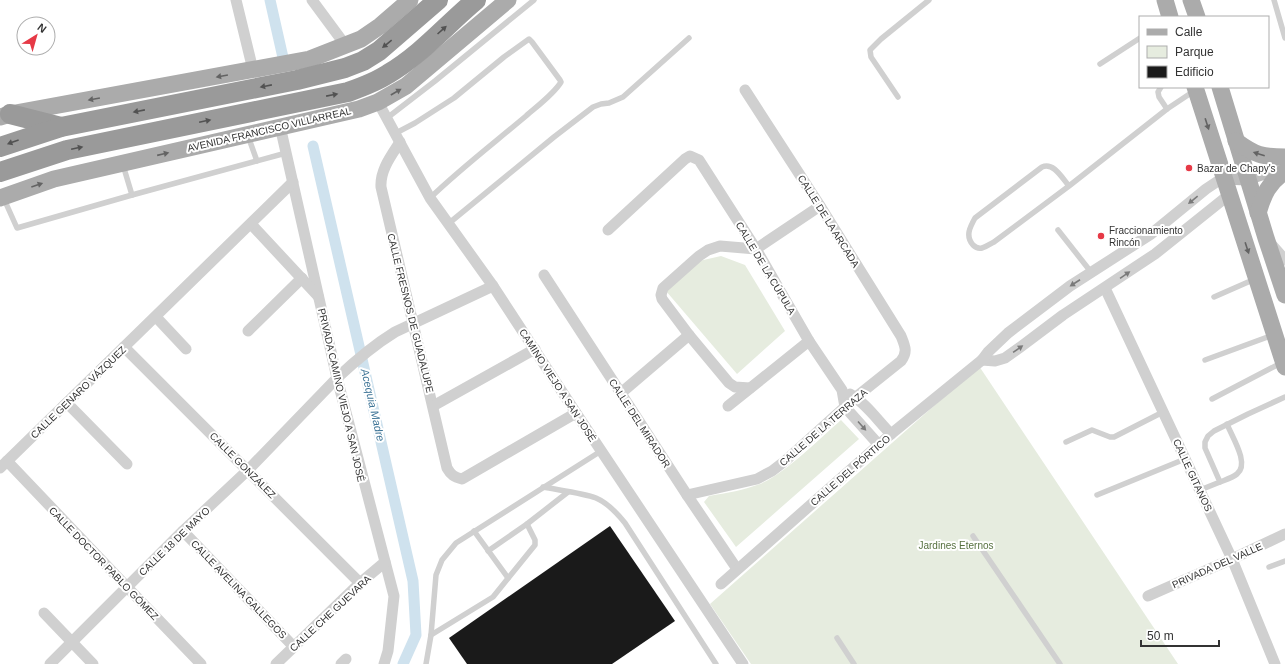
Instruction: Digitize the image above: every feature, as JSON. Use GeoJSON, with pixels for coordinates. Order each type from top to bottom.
{"type":"FeatureCollection","features":[{"type":"Feature","properties":{"kind":"highway"},"geometry":{"type":"LineString","coordinates":[[0,147],[61,127],[297,80],[345,68],[363,61],[379,51],[438,0]]}},
{"type":"Feature","properties":{"kind":"highway","name":"AVENIDA FRANCISCO VILLARREAL"},"geometry":{"type":"LineString","coordinates":[[0,172],[67,150],[348,92],[389,74],[409,59],[473,3]]}},
{"type":"Feature","properties":{"kind":"highway"},"geometry":{"type":"LineString","coordinates":[[5,115],[61,127]]}},
{"type":"Feature","properties":{"kind":"main road"},"geometry":{"type":"LineString","coordinates":[[5,115],[310,59],[346,46],[368,35],[410,0]]}},
{"type":"Feature","properties":{"kind":"main road","name":"AVENIDA FRANCISCO VILLARREAL"},"geometry":{"type":"LineString","coordinates":[[1,197],[54,179],[359,109],[378,102],[406,86],[508,0]]}},
{"type":"Feature","properties":{"kind":"main road"},"geometry":{"type":"LineString","coordinates":[[1165,0],[1170,16]]}},
{"type":"Feature","properties":{"kind":"main road"},"geometry":{"type":"LineString","coordinates":[[1191,0],[1197,16]]}},
{"type":"Feature","properties":{"kind":"main road"},"geometry":{"type":"LineString","coordinates":[[1220,88],[1247,178],[1285,295]]}},
{"type":"Feature","properties":{"kind":"main road"},"geometry":{"type":"LineString","coordinates":[[1196,89],[1258,278],[1284,365]]}},
{"type":"Feature","properties":{"kind":"main road"},"geometry":{"type":"LineString","coordinates":[[1236,141],[1251,152],[1265,156],[1285,158]]}},
{"type":"Feature","properties":{"kind":"main road"},"geometry":{"type":"LineString","coordinates":[[1258,213],[1267,190],[1277,178],[1285,172]]}},
{"type":"Feature","properties":{"kind":"street"},"geometry":{"type":"LineString","coordinates":[[236,0],[253,70]]}},
{"type":"Feature","properties":{"kind":"street"},"geometry":{"type":"LineString","coordinates":[[312,0],[346,46]]}},
{"type":"Feature","properties":{"kind":"street","name":"CALLE DE LA ARCADA"},"geometry":{"type":"LineString","coordinates":[[745,90],[820,206],[901,336],[906,349],[906,355]]}},
{"type":"Feature","properties":{"kind":"street","name":"CAMINO VIEJO A SAN JOSÉ"},"geometry":{"type":"LineString","coordinates":[[378,102],[430,198],[493,286],[576,414],[602,450],[743,664]]}},
{"type":"Feature","properties":{"kind":"street","name":"PRIVADA CAMINO VIEJO A SAN JOSÉ"},"geometry":{"type":"LineString","coordinates":[[280,126],[337,378],[371,514],[394,596],[388,651],[384,664]]}},
{"type":"Feature","properties":{"kind":"street","name":"CALLE FRESNOS DE GUADALUPE"},"geometry":{"type":"LineString","coordinates":[[398,138],[383,171],[381,187],[447,468],[450,474],[455,478],[462,479],[576,414]]}},
{"type":"Feature","properties":{"kind":"street","name":"CALLE DE LA CÚPULA"},"geometry":{"type":"LineString","coordinates":[[608,230],[685,159],[690,156],[699,160],[703,164],[756,249],[809,341],[842,390],[845,406]]}},
{"type":"Feature","properties":{"kind":"street"},"geometry":{"type":"LineString","coordinates":[[1224,177],[1247,178],[1285,165]]}},
{"type":"Feature","properties":{"kind":"street","name":"CALLE DEL PÓRTICO"},"geometry":{"type":"LineString","coordinates":[[721,584],[891,434],[982,360],[991,348],[1008,333],[1070,286],[1151,234],[1206,189],[1224,177]]}},
{"type":"Feature","properties":{"kind":"street"},"geometry":{"type":"LineString","coordinates":[[982,360],[995,361],[1005,358],[1063,315],[1155,254],[1230,194],[1247,178]]}},
{"type":"Feature","properties":{"kind":"street","name":"CALLE GENARO VÁZQUEZ"},"geometry":{"type":"LineString","coordinates":[[4,464],[39,428],[67,403],[251,224],[292,182]]}},
{"type":"Feature","properties":{"kind":"street"},"geometry":{"type":"LineString","coordinates":[[750,388],[735,387],[729,383],[689,335],[662,299],[661,295],[663,288],[699,256],[708,250],[720,246],[756,249],[820,206]]}},
{"type":"Feature","properties":{"kind":"street"},"geometry":{"type":"LineString","coordinates":[[251,224],[319,296]]}},
{"type":"Feature","properties":{"kind":"street"},"geometry":{"type":"LineString","coordinates":[[1266,238],[1285,260]]}},
{"type":"Feature","properties":{"kind":"street","name":"CALLE DEL MIRADOR"},"geometry":{"type":"LineString","coordinates":[[544,275],[737,569]]}},
{"type":"Feature","properties":{"kind":"street"},"geometry":{"type":"LineString","coordinates":[[248,331],[302,278]]}},
{"type":"Feature","properties":{"kind":"street","name":"CALLE 18 DE MAYO"},"geometry":{"type":"LineString","coordinates":[[50,664],[183,531],[248,470],[351,365],[395,332],[493,286]]}},
{"type":"Feature","properties":{"kind":"street","name":"CALLE GITANOS"},"geometry":{"type":"LineString","coordinates":[[1105,288],[1232,559],[1275,664]]}},
{"type":"Feature","properties":{"kind":"street"},"geometry":{"type":"LineString","coordinates":[[156,317],[186,349]]}},
{"type":"Feature","properties":{"kind":"street"},"geometry":{"type":"LineString","coordinates":[[621,393],[689,335]]}},
{"type":"Feature","properties":{"kind":"street"},"geometry":{"type":"LineString","coordinates":[[728,406],[809,341]]}},
{"type":"Feature","properties":{"kind":"street","name":"CALLE GONZÁLEZ"},"geometry":{"type":"LineString","coordinates":[[124,347],[360,583]]}},
{"type":"Feature","properties":{"kind":"street"},"geometry":{"type":"LineString","coordinates":[[433,406],[535,349]]}},
{"type":"Feature","properties":{"kind":"street","name":"CALLE DE LA TERRAZA"},"geometry":{"type":"LineString","coordinates":[[687,495],[757,479],[772,471],[845,406],[901,361],[906,355]]}},
{"type":"Feature","properties":{"kind":"street","name":"CALLE DE LA CÚPULA"},"geometry":{"type":"LineString","coordinates":[[842,390],[856,397],[891,434]]}},
{"type":"Feature","properties":{"kind":"street"},"geometry":{"type":"LineString","coordinates":[[67,403],[127,464]]}},
{"type":"Feature","properties":{"kind":"street"},"geometry":{"type":"LineString","coordinates":[[845,406],[879,445]]}},
{"type":"Feature","properties":{"kind":"street","name":"CALLE DOCTOR PABLO GÓMEZ"},"geometry":{"type":"LineString","coordinates":[[4,464],[201,664]]}},
{"type":"Feature","properties":{"kind":"street","name":"CALLE AVELINA GALLEGOS"},"geometry":{"type":"LineString","coordinates":[[183,531],[294,647]]}},
{"type":"Feature","properties":{"kind":"street","name":"PRIVADA DEL VALLE"},"geometry":{"type":"LineString","coordinates":[[1148,596],[1285,534]]}},
{"type":"Feature","properties":{"kind":"street","name":"CALLE CHE GUEVARA"},"geometry":{"type":"LineString","coordinates":[[276,664],[360,583],[385,562]]}},
{"type":"Feature","properties":{"kind":"street"},"geometry":{"type":"LineString","coordinates":[[44,612],[93,664]]}},
{"type":"Feature","properties":{"kind":"lane"},"geometry":{"type":"LineString","coordinates":[[387,118],[534,0]]}},
{"type":"Feature","properties":{"kind":"lane"},"geometry":{"type":"LineString","coordinates":[[898,97],[871,57],[870,50],[881,39],[929,0]]}},
{"type":"Feature","properties":{"kind":"lane"},"geometry":{"type":"LineString","coordinates":[[1274,0],[1285,38]]}},
{"type":"Feature","properties":{"kind":"lane"},"geometry":{"type":"LineString","coordinates":[[448,224],[593,107],[609,103],[623,97],[689,38]]}},
{"type":"Feature","properties":{"kind":"lane"},"geometry":{"type":"LineString","coordinates":[[398,138],[415,123],[454,98],[514,49],[529,39],[560,80],[561,82],[558,87],[540,104],[467,164],[430,198]]}},
{"type":"Feature","properties":{"kind":"lane"},"geometry":{"type":"LineString","coordinates":[[1100,64],[1139,39]]}},
{"type":"Feature","properties":{"kind":"lane"},"geometry":{"type":"LineString","coordinates":[[1160,88],[1158,92],[1159,97],[1167,109]]}},
{"type":"Feature","properties":{"kind":"lane"},"geometry":{"type":"LineString","coordinates":[[1069,186],[1056,170],[1050,166],[1042,167],[976,218],[969,229],[969,238],[974,246],[978,248],[994,242],[1069,186],[1167,109],[1196,89]]}},
{"type":"Feature","properties":{"kind":"lane"},"geometry":{"type":"LineString","coordinates":[[248,134],[257,161]]}},
{"type":"Feature","properties":{"kind":"lane"},"geometry":{"type":"LineString","coordinates":[[1,197],[17,228],[132,195],[286,154]]}},
{"type":"Feature","properties":{"kind":"lane"},"geometry":{"type":"LineString","coordinates":[[122,163],[132,195]]}},
{"type":"Feature","properties":{"kind":"lane"},"geometry":{"type":"LineString","coordinates":[[1058,230],[1091,272]]}},
{"type":"Feature","properties":{"kind":"lane"},"geometry":{"type":"LineString","coordinates":[[1214,297],[1258,278]]}},
{"type":"Feature","properties":{"kind":"lane"},"geometry":{"type":"LineString","coordinates":[[1204,360],[1275,334]]}},
{"type":"Feature","properties":{"kind":"lane"},"geometry":{"type":"LineString","coordinates":[[1212,399],[1284,365]]}},
{"type":"Feature","properties":{"kind":"lane"},"geometry":{"type":"LineString","coordinates":[[1220,482],[1205,448],[1205,442],[1208,436],[1227,424],[1285,397]]}},
{"type":"Feature","properties":{"kind":"lane"},"geometry":{"type":"LineString","coordinates":[[1066,442],[1092,430],[1110,437],[1114,437],[1163,412]]}},
{"type":"Feature","properties":{"kind":"lane"},"geometry":{"type":"LineString","coordinates":[[1200,490],[1238,474],[1242,467],[1242,459],[1227,424]]}},
{"type":"Feature","properties":{"kind":"lane"},"geometry":{"type":"LineString","coordinates":[[426,664],[431,635],[436,575],[442,560],[448,552],[456,543],[474,531],[602,450]]}},
{"type":"Feature","properties":{"kind":"lane"},"geometry":{"type":"LineString","coordinates":[[1097,495],[1185,459]]}},
{"type":"Feature","properties":{"kind":"lane"},"geometry":{"type":"LineString","coordinates":[[543,487],[596,498],[611,507],[617,513],[629,529],[716,664]]}},
{"type":"Feature","properties":{"kind":"lane"},"geometry":{"type":"LineString","coordinates":[[488,552],[568,492]]}},
{"type":"Feature","properties":{"kind":"lane"},"geometry":{"type":"LineString","coordinates":[[431,635],[493,597],[502,588],[508,578],[535,545],[535,540],[527,524]]}},
{"type":"Feature","properties":{"kind":"lane"},"geometry":{"type":"LineString","coordinates":[[474,531],[508,578]]}},
{"type":"Feature","properties":{"kind":"lane"},"geometry":{"type":"LineString","coordinates":[[973,536],[1060,664]]}},
{"type":"Feature","properties":{"kind":"lane"},"geometry":{"type":"LineString","coordinates":[[1269,567],[1285,561]]}},
{"type":"Feature","properties":{"kind":"lane"},"geometry":{"type":"LineString","coordinates":[[837,638],[854,664]]}},
{"type":"Feature","properties":{"kind":"green space"},"geometry":{"type":"Polygon","coordinates":[[[721,256],[745,265],[785,331],[737,374],[666,291],[699,261],[721,256]]]}},
{"type":"Feature","properties":{"kind":"green space","name":"Jardines Eternos"},"geometry":{"type":"Polygon","coordinates":[[[979,366],[1178,664],[751,664],[710,604],[979,366]]]}},
{"type":"Feature","properties":{"kind":"green space"},"geometry":{"type":"Polygon","coordinates":[[[841,420],[859,439],[736,547],[704,502],[709,496],[748,488],[770,479],[813,446],[841,420]]]}},
{"type":"Feature","properties":{"kind":"building"},"geometry":{"type":"Polygon","coordinates":[[[610,526],[675,621],[612,664],[467,664],[449,638],[610,526]]]}},
{"type":"Feature","properties":{"kind":"waterway","name":"Acequia Madre"},"geometry":{"type":"LineString","coordinates":[[270,0],[284,62]]}},
{"type":"Feature","properties":{"kind":"waterway","name":"Acequia Madre"},"geometry":{"type":"LineString","coordinates":[[313,146],[413,581],[416,635],[403,664]]}},
{"type":"Feature","properties":{"kind":"place","name":"Bazar de Chapy's"},"geometry":{"type":"Point","coordinates":[1189,168]}},
{"type":"Feature","properties":{"kind":"place","name":"Fraccionamiento Rincón"},"geometry":{"type":"Point","coordinates":[1101,236]}}]}
